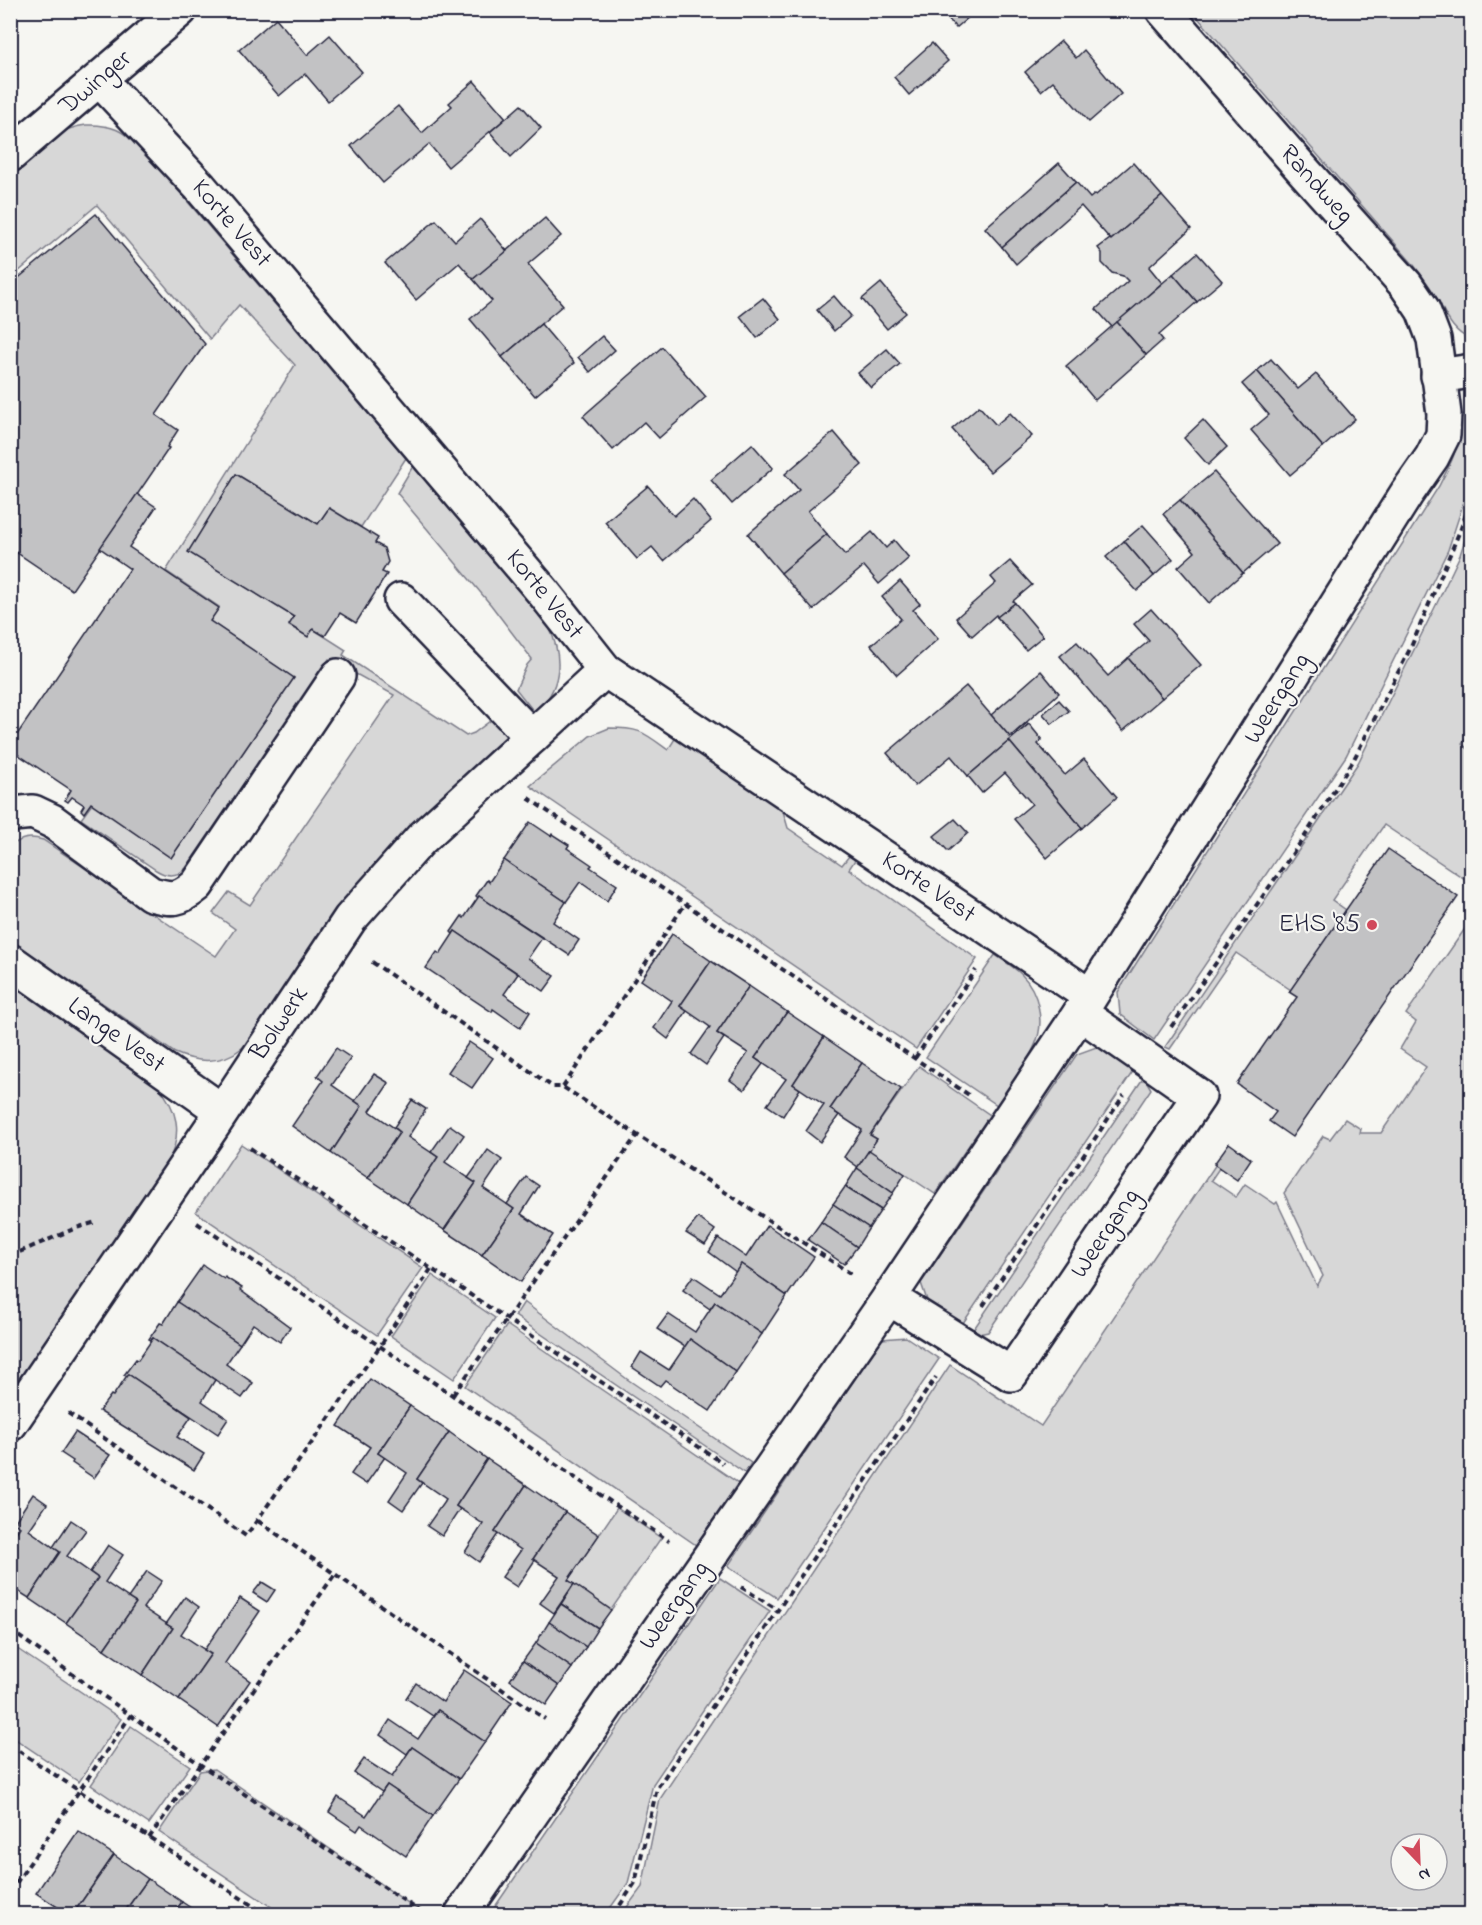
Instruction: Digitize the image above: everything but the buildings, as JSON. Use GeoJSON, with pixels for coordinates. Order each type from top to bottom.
{"type":"FeatureCollection","features":[{"type":"Feature","properties":{"kind":"street","name":"Dwinger"},"geometry":{"type":"LineString","coordinates":[[10,155],[180,10]]}},
{"type":"Feature","properties":{"kind":"street","name":"Randweg"},"geometry":{"type":"LineString","coordinates":[[1163,10],[1406,285],[1422,310],[1434,339],[1438,376]]}},
{"type":"Feature","properties":{"kind":"street","name":"Korte Vest"},"geometry":{"type":"LineString","coordinates":[[100,80],[200,187],[544,593],[605,670],[999,935],[1085,1004]]}},
{"type":"Feature","properties":{"kind":"street"},"geometry":{"type":"LineString","coordinates":[[1438,376],[1472,371]]}},
{"type":"Feature","properties":{"kind":"street","name":"Weergang"},"geometry":{"type":"LineString","coordinates":[[462,1914],[889,1298],[1085,1004],[1432,457],[1443,435],[1444,414],[1438,376]]}},
{"type":"Feature","properties":{"kind":"street"},"geometry":{"type":"LineString","coordinates":[[401,600],[532,737]]}},
{"type":"Feature","properties":{"kind":"street","name":"Bolwerk"},"geometry":{"type":"LineString","coordinates":[[10,1424],[350,919],[421,839],[605,670]]}},
{"type":"Feature","properties":{"kind":"street"},"geometry":{"type":"LineString","coordinates":[[10,816],[33,812],[52,821],[151,894],[169,899],[184,895],[196,885],[338,676]]}},
{"type":"Feature","properties":{"kind":"street","name":"Lange Vest"},"geometry":{"type":"LineString","coordinates":[[10,961],[218,1118]]}},
{"type":"Feature","properties":{"kind":"street","name":"Weergang"},"geometry":{"type":"LineString","coordinates":[[889,1298],[1011,1374],[1199,1096],[1148,1060],[1085,1004]]}},
{"type":"Feature","properties":{"kind":"path"},"geometry":{"type":"LineString","coordinates":[[614,1914],[635,1883],[657,1788],[1148,1060],[1305,836],[1353,761],[1411,647],[1472,498]]}},
{"type":"Feature","properties":{"kind":"path"},"geometry":{"type":"LineString","coordinates":[[492,774],[1008,1121]]}},
{"type":"Feature","properties":{"kind":"path"},"geometry":{"type":"LineString","coordinates":[[563,1087],[685,904]]}},
{"type":"Feature","properties":{"kind":"path"},"geometry":{"type":"LineString","coordinates":[[915,1058],[999,935]]}},
{"type":"Feature","properties":{"kind":"path"},"geometry":{"type":"LineString","coordinates":[[337,938],[553,1087],[563,1087],[889,1298]]}},
{"type":"Feature","properties":{"kind":"path"},"geometry":{"type":"LineString","coordinates":[[218,1118],[431,1269],[758,1487]]}},
{"type":"Feature","properties":{"kind":"path"},"geometry":{"type":"LineString","coordinates":[[453,1395],[638,1135]]}},
{"type":"Feature","properties":{"kind":"path"},"geometry":{"type":"LineString","coordinates":[[162,1200],[704,1564],[778,1610]]}},
{"type":"Feature","properties":{"kind":"path"},"geometry":{"type":"LineString","coordinates":[[10,1256],[93,1222],[111,1223],[135,1240]]}},
{"type":"Feature","properties":{"kind":"path"},"geometry":{"type":"LineString","coordinates":[[34,1389],[246,1536],[380,1346],[431,1269]]}},
{"type":"Feature","properties":{"kind":"path"},"geometry":{"type":"LineString","coordinates":[[258,1521],[580,1743]]}},
{"type":"Feature","properties":{"kind":"path"},"geometry":{"type":"LineString","coordinates":[[149,1838],[335,1574]]}},
{"type":"Feature","properties":{"kind":"path"},"geometry":{"type":"LineString","coordinates":[[10,1630],[201,1765],[424,1914]]}},
{"type":"Feature","properties":{"kind":"path"},"geometry":{"type":"LineString","coordinates":[[10,1892],[131,1715]]}},
{"type":"Feature","properties":{"kind":"path"},"geometry":{"type":"LineString","coordinates":[[10,1745],[265,1914]]}},
{"type":"Feature","properties":{"kind":"shaded area"},"geometry":{"type":"Polygon","coordinates":[[[1192,11],[1471,11],[1471,340],[1463,336],[1452,325],[1431,288],[1413,264],[1192,11]]]}},
{"type":"Feature","properties":{"kind":"shaded area"},"geometry":{"type":"Polygon","coordinates":[[[86,125],[111,127],[129,137],[142,148],[406,458],[361,527],[329,508],[318,524],[236,474],[189,552],[294,617],[289,626],[307,636],[313,629],[346,650],[343,655],[466,736],[474,733],[494,718],[511,736],[247,1043],[234,1053],[218,1059],[192,1059],[175,1053],[11,940],[11,846],[26,838],[43,840],[216,956],[235,929],[213,913],[229,892],[250,905],[394,695],[329,659],[186,868],[179,873],[168,875],[160,872],[81,819],[92,804],[171,858],[294,678],[210,621],[219,607],[166,571],[295,365],[239,305],[210,339],[97,205],[11,278],[11,172],[54,136],[86,125]]]}},
{"type":"Feature","properties":{"kind":"shaded area"},"geometry":{"type":"Polygon","coordinates":[[[1471,408],[1471,480],[1448,550],[1346,756],[1154,1040],[1120,1014],[1118,992],[1439,486],[1454,455],[1460,421],[1471,408]]]}},
{"type":"Feature","properties":{"kind":"shaded area"},"geometry":{"type":"Polygon","coordinates":[[[413,466],[549,627],[557,651],[557,673],[550,694],[535,713],[516,689],[532,659],[491,605],[397,493],[413,466]]]}},
{"type":"Feature","properties":{"kind":"shaded area"},"geometry":{"type":"Polygon","coordinates":[[[1471,520],[1472,731],[1462,744],[1471,751],[1471,883],[1384,825],[1332,900],[1346,910],[1291,990],[1236,953],[1170,1049],[1165,1047],[1358,763],[1460,555],[1471,520]]]}},
{"type":"Feature","properties":{"kind":"shaded area"},"geometry":{"type":"Polygon","coordinates":[[[609,728],[641,732],[668,750],[676,737],[783,811],[788,828],[842,865],[849,856],[855,860],[849,869],[977,959],[916,1049],[530,786],[590,736],[609,728]]]}},
{"type":"Feature","properties":{"kind":"shaded area"},"geometry":{"type":"Polygon","coordinates":[[[1471,920],[1471,1914],[622,1914],[642,1887],[660,1799],[950,1365],[1041,1426],[1216,1164],[1220,1167],[1211,1180],[1236,1197],[1245,1184],[1275,1204],[1277,1202],[1317,1286],[1323,1276],[1284,1193],[1323,1136],[1330,1139],[1345,1119],[1361,1129],[1360,1133],[1381,1133],[1426,1067],[1400,1049],[1416,1022],[1406,1014],[1471,920]]]}},
{"type":"Feature","properties":{"kind":"shaded area"},"geometry":{"type":"Polygon","coordinates":[[[995,955],[1016,969],[1028,982],[1039,1008],[1040,1018],[1035,1045],[1018,1076],[997,1105],[926,1057],[995,955]]]}},
{"type":"Feature","properties":{"kind":"shaded area"},"geometry":{"type":"Polygon","coordinates":[[[11,985],[157,1085],[174,1112],[177,1131],[176,1141],[168,1162],[11,1392],[11,985]]]}},
{"type":"Feature","properties":{"kind":"shaded area"},"geometry":{"type":"Polygon","coordinates":[[[1099,1046],[1134,1070],[961,1326],[929,1306],[921,1283],[1077,1054],[1099,1046]]]}},
{"type":"Feature","properties":{"kind":"shaded area"},"geometry":{"type":"Polygon","coordinates":[[[919,1066],[990,1115],[935,1194],[869,1150],[877,1139],[870,1135],[919,1066]]]}},
{"type":"Feature","properties":{"kind":"shaded area"},"geometry":{"type":"Polygon","coordinates":[[[1144,1077],[1151,1089],[988,1332],[974,1335],[971,1333],[1144,1077]]]}},
{"type":"Feature","properties":{"kind":"shaded area"},"geometry":{"type":"Polygon","coordinates":[[[241,1144],[423,1268],[377,1335],[196,1212],[241,1144]]]}},
{"type":"Feature","properties":{"kind":"shaded area"},"geometry":{"type":"Polygon","coordinates":[[[432,1275],[495,1318],[454,1379],[391,1336],[432,1275]]]}},
{"type":"Feature","properties":{"kind":"shaded area"},"geometry":{"type":"Polygon","coordinates":[[[524,1302],[627,1379],[751,1463],[745,1473],[515,1316],[524,1302]]]}},
{"type":"Feature","properties":{"kind":"shaded area"},"geometry":{"type":"Polygon","coordinates":[[[507,1325],[738,1483],[696,1545],[465,1386],[507,1325]]]}},
{"type":"Feature","properties":{"kind":"shaded area"},"geometry":{"type":"Polygon","coordinates":[[[906,1337],[939,1359],[777,1598],[728,1566],[882,1339],[906,1337]]]}},
{"type":"Feature","properties":{"kind":"shaded area"},"geometry":{"type":"Polygon","coordinates":[[[617,1508],[661,1538],[611,1610],[568,1580],[617,1508]]]}},
{"type":"Feature","properties":{"kind":"shaded area"},"geometry":{"type":"Polygon","coordinates":[[[720,1578],[770,1611],[653,1784],[628,1883],[606,1914],[490,1914],[720,1578]]]}},
{"type":"Feature","properties":{"kind":"shaded area"},"geometry":{"type":"Polygon","coordinates":[[[10,1644],[121,1719],[79,1782],[11,1736],[10,1644]]]}},
{"type":"Feature","properties":{"kind":"shaded area"},"geometry":{"type":"Polygon","coordinates":[[[131,1726],[190,1766],[149,1824],[91,1785],[131,1726]]]}},
{"type":"Feature","properties":{"kind":"shaded area"},"geometry":{"type":"Polygon","coordinates":[[[214,1769],[424,1914],[282,1914],[159,1832],[200,1771],[214,1769]]]}},
{"type":"Feature","properties":{"kind":"place","name":"EHS '85"},"geometry":{"type":"Point","coordinates":[1372,925]}}]}
